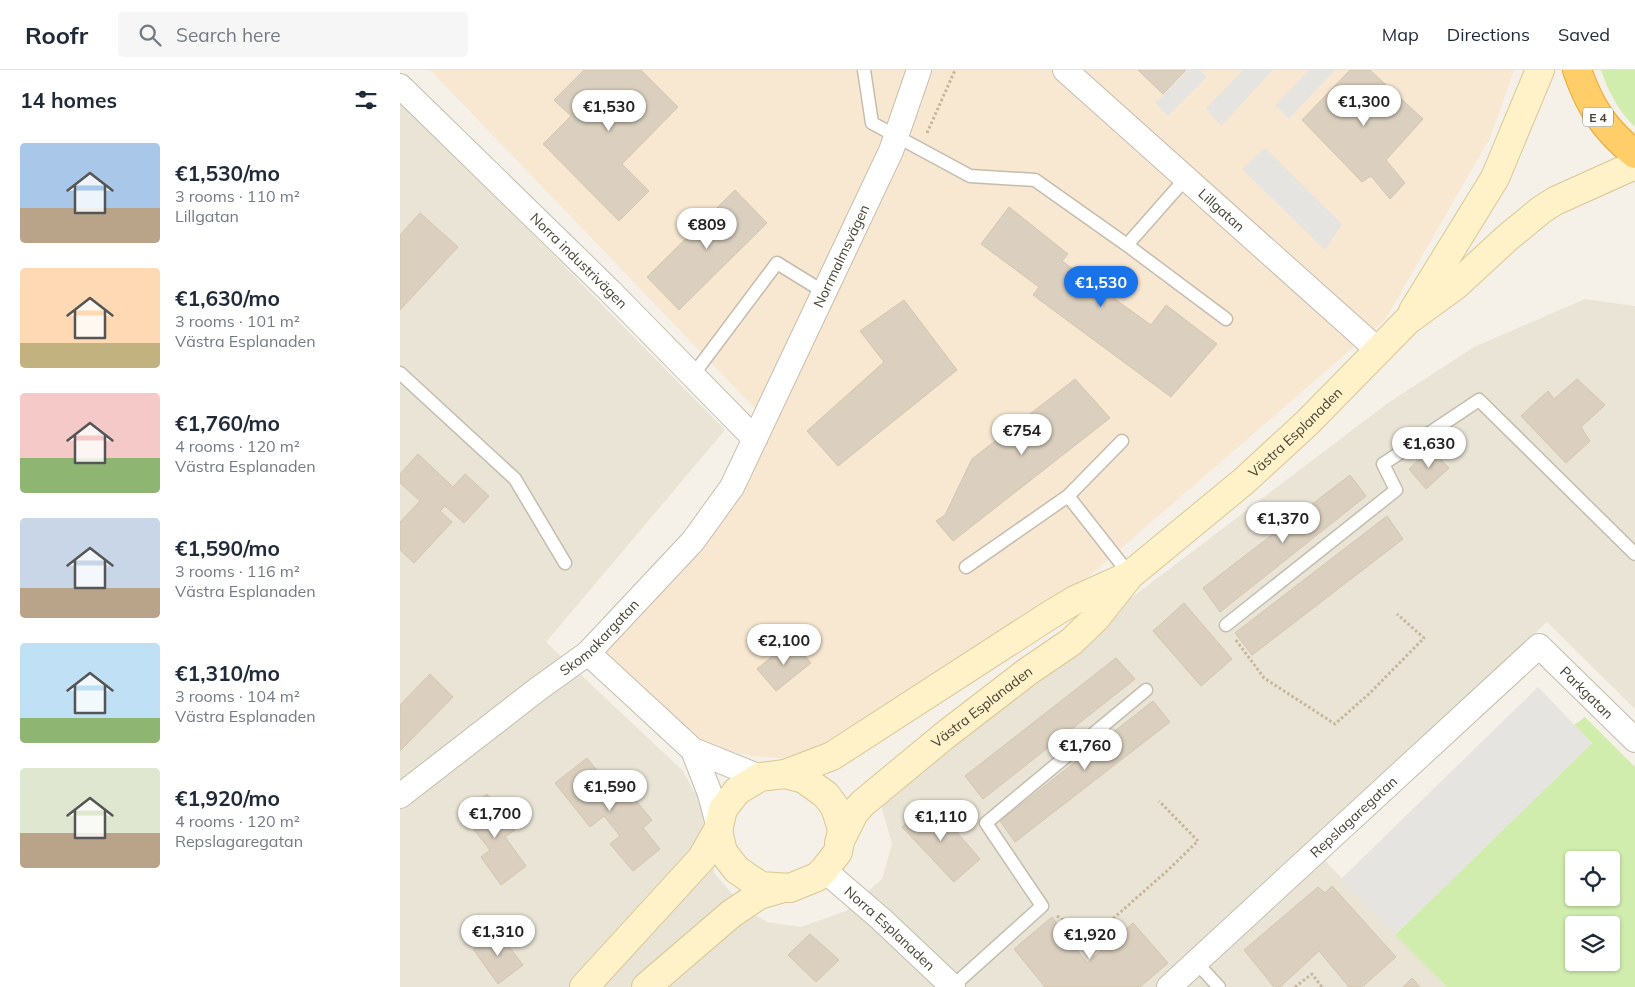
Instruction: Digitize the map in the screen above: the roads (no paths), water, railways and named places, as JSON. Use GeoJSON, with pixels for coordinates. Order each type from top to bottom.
{"type":"FeatureCollection","features":[{"type":"Feature","properties":{"kind":"highway","name":"E 4"},"geometry":{"type":"LineString","coordinates":[[1577,70],[1585,93],[1598,117],[1635,154]]}},
{"type":"Feature","properties":{"kind":"street","name":"Norrmalmsvägen"},"geometry":{"type":"LineString","coordinates":[[755,438],[890,151],[919,70]]}},
{"type":"Feature","properties":{"kind":"street","name":"Lillgatan"},"geometry":{"type":"LineString","coordinates":[[1065,70],[1379,351]]}},
{"type":"Feature","properties":{"kind":"street","name":"Västra Esplanaden"},"geometry":{"type":"LineString","coordinates":[[1407,321],[1496,178],[1540,70]]}},
{"type":"Feature","properties":{"kind":"street","name":"Norra industrivägen"},"geometry":{"type":"LineString","coordinates":[[400,86],[610,291],[755,438]]}},
{"type":"Feature","properties":{"kind":"street","name":"Västra Esplanaden"},"geometry":{"type":"LineString","coordinates":[[839,843],[854,813],[863,803],[944,736],[1027,672],[1070,642],[1095,619],[1130,575],[1244,481],[1307,423],[1407,321],[1455,286],[1507,238],[1541,210],[1570,193],[1635,165]]}},
{"type":"Feature","properties":{"kind":"street","name":"Skomakargatan"},"geometry":{"type":"LineString","coordinates":[[400,796],[588,652],[693,541],[732,486],[755,438]]}},
{"type":"Feature","properties":{"kind":"street","name":"Västra Esplanaden"},"geometry":{"type":"LineString","coordinates":[[773,775],[832,756],[1050,615],[1076,600],[1130,575]]}},
{"type":"Feature","properties":{"kind":"street","name":"Parkgatan"},"geometry":{"type":"LineString","coordinates":[[1539,646],[1635,740]]}},
{"type":"Feature","properties":{"kind":"street","name":"Repslagaregatan"},"geometry":{"type":"LineString","coordinates":[[1168,987],[1539,646]]}},
{"type":"Feature","properties":{"kind":"street"},"geometry":{"type":"LineString","coordinates":[[588,652],[693,750],[773,775],[804,779],[826,795],[835,807],[842,829],[838,852],[817,877],[790,888],[761,886],[737,870],[723,852],[718,830],[723,809],[737,791],[773,775]]}},
{"type":"Feature","properties":{"kind":"street"},"geometry":{"type":"LineString","coordinates":[[584,987],[702,858],[719,828],[710,794],[693,750]]}},
{"type":"Feature","properties":{"kind":"street","name":"Norra Esplanaden"},"geometry":{"type":"LineString","coordinates":[[824,870],[881,918],[953,987]]}},
{"type":"Feature","properties":{"kind":"street"},"geometry":{"type":"LineString","coordinates":[[646,987],[731,914],[759,895],[784,888]]}},
{"type":"Feature","properties":{"kind":"lane"},"geometry":{"type":"LineString","coordinates":[[864,70],[872,123],[970,176],[1035,180],[1128,245],[1226,319]]}},
{"type":"Feature","properties":{"kind":"lane"},"geometry":{"type":"LineString","coordinates":[[1128,245],[1186,178]]}},
{"type":"Feature","properties":{"kind":"lane"},"geometry":{"type":"LineString","coordinates":[[693,375],[777,263],[824,292]]}},
{"type":"Feature","properties":{"kind":"lane"},"geometry":{"type":"LineString","coordinates":[[400,373],[514,478],[565,563]]}},
{"type":"Feature","properties":{"kind":"lane"},"geometry":{"type":"LineString","coordinates":[[1226,625],[1396,490],[1383,464],[1479,400],[1632,547]]}},
{"type":"Feature","properties":{"kind":"lane"},"geometry":{"type":"LineString","coordinates":[[966,567],[1068,496],[1122,441]]}},
{"type":"Feature","properties":{"kind":"lane"},"geometry":{"type":"LineString","coordinates":[[1068,496],[1130,575]]}},
{"type":"Feature","properties":{"kind":"lane"},"geometry":{"type":"LineString","coordinates":[[953,987],[1042,906],[986,823],[1146,690]]}},
{"type":"Feature","properties":{"kind":"lane"},"geometry":{"type":"LineString","coordinates":[[1196,962],[1219,987]]}}]}
